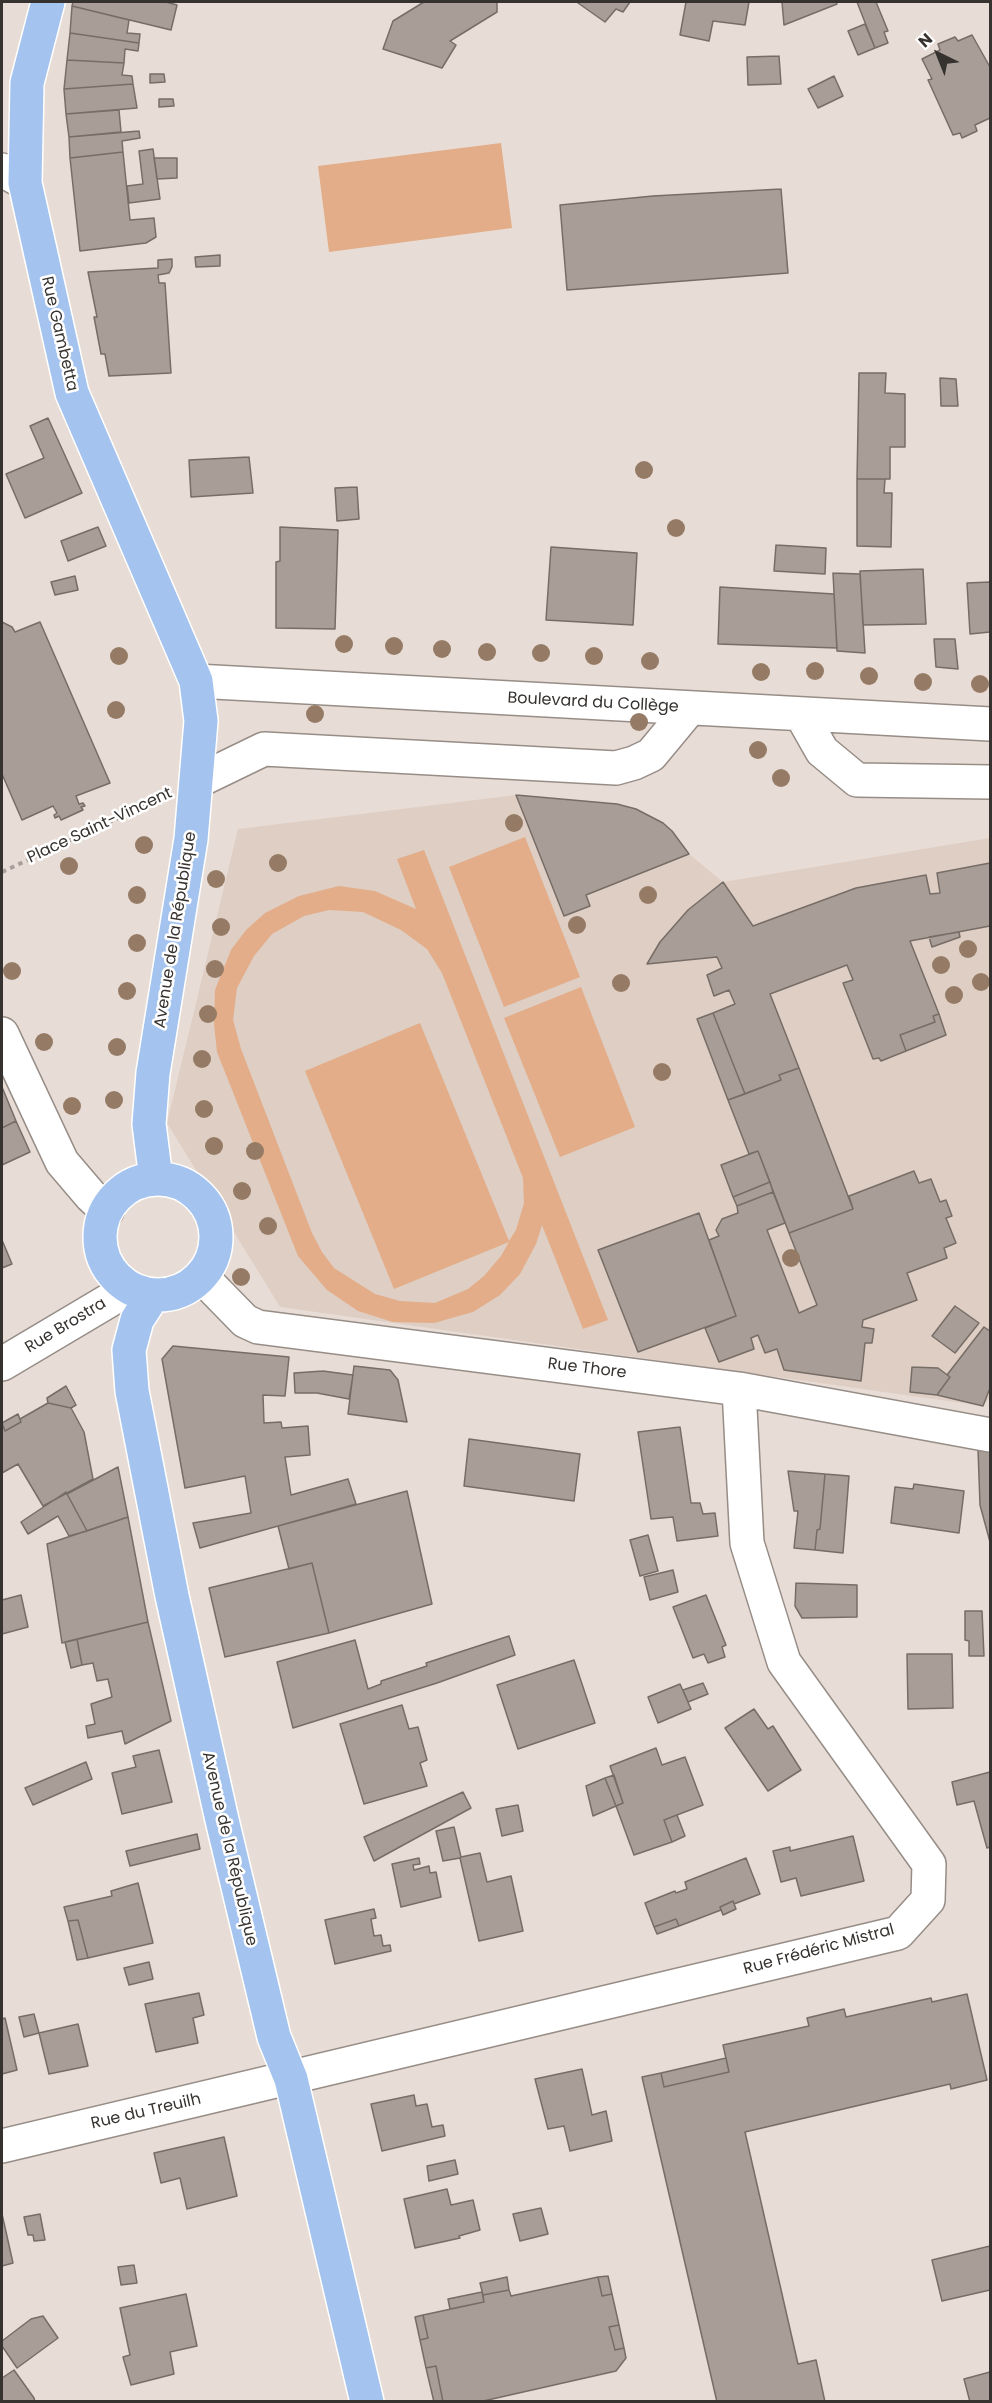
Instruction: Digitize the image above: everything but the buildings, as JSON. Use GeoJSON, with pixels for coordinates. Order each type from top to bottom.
{"type":"FeatureCollection","features":[{"type":"Feature","properties":{"kind":"main road","name":"Rue Gambetta"},"geometry":{"type":"LineString","coordinates":[[48,2],[27,83],[13,176],[72,393],[196,681]]}},
{"type":"Feature","properties":{"kind":"main road","name":"Avenue de la République"},"geometry":{"type":"LineString","coordinates":[[156,1179],[149,1124],[153,1073],[191,839],[198,781],[201,721],[196,681]]}},
{"type":"Feature","properties":{"kind":"main road"},"geometry":{"type":"LineString","coordinates":[[156,1179],[175,1182],[192,1190],[206,1204],[214,1222],[216,1241],[211,1260],[201,1276],[187,1287],[171,1294],[142,1291],[116,1277],[106,1262],[101,1245],[101,1228],[107,1211],[116,1198],[127,1188],[156,1179]]}},
{"type":"Feature","properties":{"kind":"main road","name":"Avenue de la République"},"geometry":{"type":"LineString","coordinates":[[142,1291],[129,1350],[132,1391],[172,1596],[274,2037],[291,2079],[367,2402]]}},
{"type":"Feature","properties":{"kind":"street","name":"Boulevard du Collège"},"geometry":{"type":"LineString","coordinates":[[196,681],[990,724]]}},
{"type":"Feature","properties":{"kind":"street"},"geometry":{"type":"LineString","coordinates":[[198,781],[264,749],[616,768],[651,755],[690,708]]}},
{"type":"Feature","properties":{"kind":"street"},"geometry":{"type":"LineString","coordinates":[[801,714],[822,752],[857,780],[990,782]]}},
{"type":"Feature","properties":{"kind":"street"},"geometry":{"type":"LineString","coordinates":[[2,1034],[62,1162],[107,1211]]}},
{"type":"Feature","properties":{"kind":"street","name":"Rue Thore"},"geometry":{"type":"LineString","coordinates":[[201,1276],[245,1321],[258,1328],[739,1389],[990,1435]]}},
{"type":"Feature","properties":{"kind":"street","name":"Rue Brostra"},"geometry":{"type":"LineString","coordinates":[[2,1364],[142,1291]]}},
{"type":"Feature","properties":{"kind":"street","name":"Rue Frédéric Mistral"},"geometry":{"type":"LineString","coordinates":[[291,2079],[898,1933],[928,1900],[929,1864],[784,1662],[747,1543],[739,1389]]}},
{"type":"Feature","properties":{"kind":"street","name":"Rue du Treuilh"},"geometry":{"type":"LineString","coordinates":[[2,2146],[291,2079]]}},
{"type":"Feature","properties":{"kind":"path","name":"Place Saint-Vincent"},"geometry":{"type":"LineString","coordinates":[[2,872],[198,781]]}},
{"type":"Feature","properties":{"kind":"shaded area"},"geometry":{"type":"Polygon","coordinates":[[[501,143],[512,228],[329,252],[318,166],[501,143]]]}},
{"type":"Feature","properties":{"kind":"shaded area"},"geometry":{"type":"Polygon","coordinates":[[[516,795],[617,804],[636,809],[663,823],[689,854],[723,882],[990,838],[990,1398],[983,1406],[280,1307],[167,1123],[238,829],[516,795]]]}},
{"type":"Feature","properties":{"kind":"shaded area"},"geometry":{"type":"Polygon","coordinates":[[[525,837],[580,977],[504,1007],[449,867],[525,837]]]}},
{"type":"Feature","properties":{"kind":"shaded area"},"geometry":{"type":"Polygon","coordinates":[[[424,850],[608,1320],[583,1329],[542,1225],[536,1244],[520,1274],[500,1295],[473,1312],[434,1323],[393,1322],[358,1311],[327,1290],[298,1256],[217,1052],[214,1024],[215,990],[231,950],[246,930],[265,913],[299,896],[339,886],[375,891],[416,909],[397,859],[424,850]],[[329,910],[304,916],[272,934],[254,956],[237,988],[233,1020],[241,1049],[312,1233],[322,1252],[334,1268],[375,1294],[400,1301],[435,1303],[468,1289],[484,1276],[501,1256],[509,1242],[394,1289],[305,1071],[420,1023],[509,1241],[516,1230],[524,1203],[523,1178],[442,973],[427,949],[401,930],[363,912],[329,910]]]}},
{"type":"Feature","properties":{"kind":"shaded area"},"geometry":{"type":"Polygon","coordinates":[[[581,987],[635,1127],[560,1157],[504,1018],[581,987]]]}}]}
